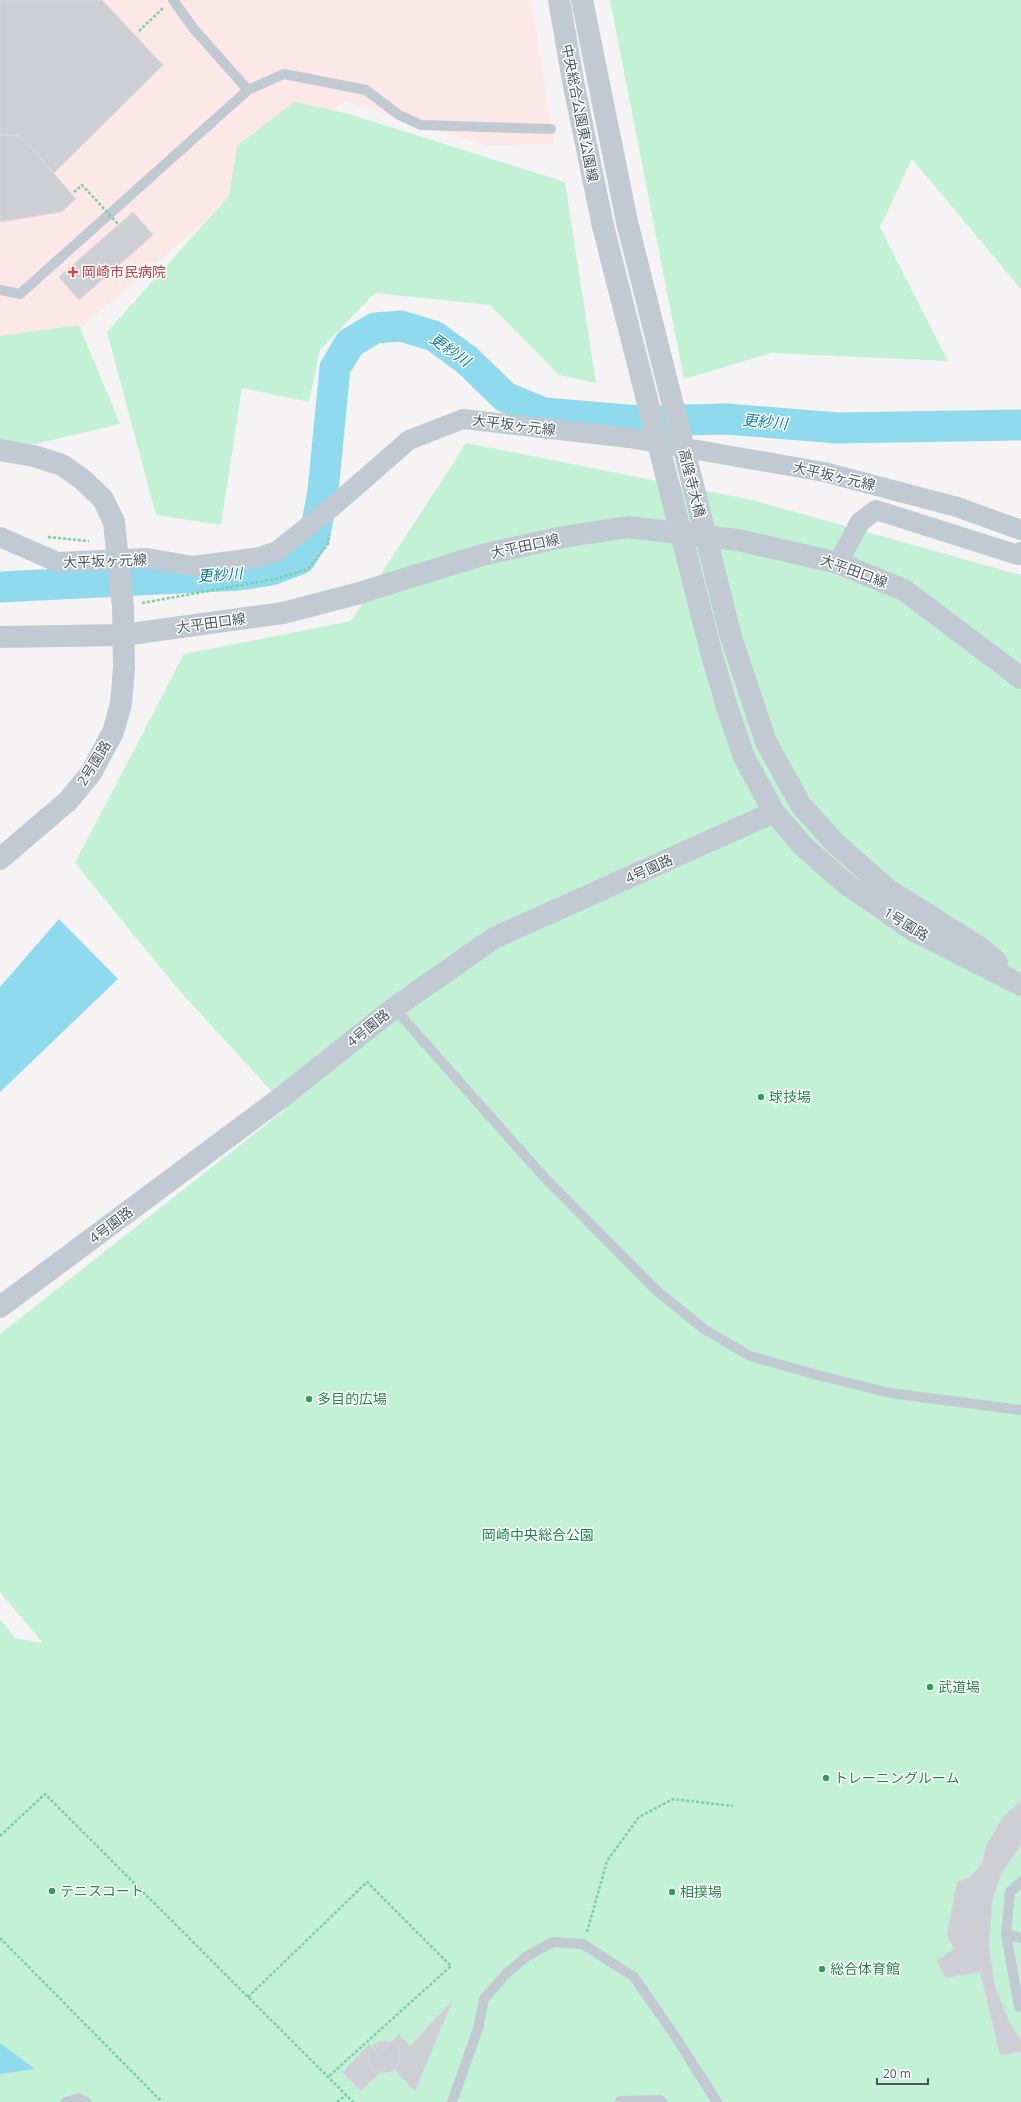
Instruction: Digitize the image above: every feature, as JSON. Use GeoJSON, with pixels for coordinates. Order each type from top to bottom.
{"type":"FeatureCollection","features":[{"type":"Feature","properties":{"kind":"street","name":"中央総合公園東公園線"},"geometry":{"type":"LineString","coordinates":[[559,0],[573,81],[603,226]]}},
{"type":"Feature","properties":{"kind":"street","name":"高隆寺大橋"},"geometry":{"type":"LineString","coordinates":[[582,0],[627,222],[731,637],[766,742],[801,805],[835,843],[887,889],[980,947],[1021,983]]}},
{"type":"Feature","properties":{"kind":"street","name":"高隆寺大橋"},"geometry":{"type":"LineString","coordinates":[[603,226],[711,652],[727,707],[744,757]]}},
{"type":"Feature","properties":{"kind":"street","name":"大平坂ヶ元線"},"geometry":{"type":"LineString","coordinates":[[0,537],[57,562],[147,558],[193,566],[260,557],[277,550],[331,508],[409,440],[463,419],[629,438],[824,472],[957,507],[1021,530]]}},
{"type":"Feature","properties":{"kind":"street","name":"2号園路"},"geometry":{"type":"LineString","coordinates":[[0,450],[34,456],[62,465],[82,479],[103,499],[114,522],[122,598],[124,668],[121,704],[113,732],[91,773],[68,801],[0,859]]}},
{"type":"Feature","properties":{"kind":"street"},"geometry":{"type":"LineString","coordinates":[[838,563],[860,522],[876,510],[1018,556],[1021,552]]}},
{"type":"Feature","properties":{"kind":"street","name":"大平田口線"},"geometry":{"type":"LineString","coordinates":[[0,637],[123,635],[283,613],[356,594],[482,555],[563,537],[628,527],[738,540],[838,563],[904,590],[1021,678]]}},
{"type":"Feature","properties":{"kind":"street","name":"1号園路"},"geometry":{"type":"LineString","coordinates":[[744,757],[774,812],[803,846],[845,883],[914,931],[1021,983]]}},
{"type":"Feature","properties":{"kind":"street","name":"4号園路"},"geometry":{"type":"LineString","coordinates":[[0,1307],[282,1097],[394,1008],[494,938],[774,812]]}},
{"type":"Feature","properties":{"kind":"lane"},"geometry":{"type":"LineString","coordinates":[[170,3],[248,90]]}},
{"type":"Feature","properties":{"kind":"lane"},"geometry":{"type":"LineString","coordinates":[[0,290],[20,294],[248,90],[284,74],[366,90],[399,115],[420,126],[551,129]]}},
{"type":"Feature","properties":{"kind":"lane"},"geometry":{"type":"LineString","coordinates":[[394,1008],[544,1177],[657,1291],[704,1329],[750,1356],[821,1376],[890,1393],[1021,1410]]}},
{"type":"Feature","properties":{"kind":"lane"},"geometry":{"type":"LineString","coordinates":[[1019,2007],[1006,1934],[1010,1892],[1021,1882]]}},
{"type":"Feature","properties":{"kind":"lane"},"geometry":{"type":"LineString","coordinates":[[1006,1934],[1021,1938]]}},
{"type":"Feature","properties":{"kind":"lane"},"geometry":{"type":"LineString","coordinates":[[452,2102],[478,2029],[484,1999],[506,1974],[527,1956],[553,1942],[583,1944],[634,1977],[675,2036],[717,2102]]}},
{"type":"Feature","properties":{"kind":"lane"},"geometry":{"type":"LineString","coordinates":[[66,2102],[79,2098],[86,2102]]}},
{"type":"Feature","properties":{"kind":"lane"},"geometry":{"type":"LineString","coordinates":[[620,2101],[660,2100],[662,2102]]}},
{"type":"Feature","properties":{"kind":"path"},"geometry":{"type":"LineString","coordinates":[[138,31],[170,3]]}},
{"type":"Feature","properties":{"kind":"path"},"geometry":{"type":"LineString","coordinates":[[74,192],[82,185],[118,224]]}},
{"type":"Feature","properties":{"kind":"path"},"geometry":{"type":"LineString","coordinates":[[122,598],[189,594]]}},
{"type":"Feature","properties":{"kind":"path"},"geometry":{"type":"LineString","coordinates":[[0,1836],[45,1794],[353,2102]]}},
{"type":"Feature","properties":{"kind":"path"},"geometry":{"type":"LineString","coordinates":[[583,1944],[607,1861],[639,1817],[673,1800],[733,1806]]}},
{"type":"Feature","properties":{"kind":"path"},"geometry":{"type":"LineString","coordinates":[[248,1997],[367,1882],[451,1966],[328,2077]]}},
{"type":"Feature","properties":{"kind":"path"},"geometry":{"type":"LineString","coordinates":[[0,1938],[162,2102]]}},
{"type":"Feature","properties":{"kind":"path"},"geometry":{"type":"LineString","coordinates":[[337,2102],[346,2094]]}},
{"type":"Feature","properties":{"kind":"shaded area","name":"岡崎市民病院"},"geometry":{"type":"Polygon","coordinates":[[[0,0],[531,0],[554,144],[488,146],[345,101],[0,397],[0,0]]]}},
{"type":"Feature","properties":{"kind":"green space"},"geometry":{"type":"Polygon","coordinates":[[[610,0],[1021,0],[1021,289],[912,159],[880,227],[948,361],[772,353],[684,379],[610,0]]]}},
{"type":"Feature","properties":{"kind":"green space"},"geometry":{"type":"Polygon","coordinates":[[[294,102],[346,113],[565,182],[596,383],[559,375],[490,305],[375,293],[320,350],[309,402],[242,388],[221,525],[156,515],[107,332],[229,196],[237,146],[294,102]]]}},
{"type":"Feature","properties":{"kind":"green space"},"geometry":{"type":"Polygon","coordinates":[[[79,325],[120,424],[0,452],[0,336],[79,325]]]}},
{"type":"Feature","properties":{"kind":"green space","name":"岡崎中央総合公園"},"geometry":{"type":"Polygon","coordinates":[[[466,443],[752,500],[1021,575],[1021,2102],[0,2102],[0,1619],[15,1638],[43,1643],[0,1592],[0,1334],[287,1108],[178,989],[75,863],[184,654],[351,621],[466,443]]]}},
{"type":"Feature","properties":{"kind":"water"},"geometry":{"type":"Polygon","coordinates":[[[59,919],[118,979],[0,1092],[0,987],[59,919]]]}},
{"type":"Feature","properties":{"kind":"water"},"geometry":{"type":"Polygon","coordinates":[[[0,2043],[35,2069],[0,2074],[0,2043]]]}},
{"type":"Feature","properties":{"kind":"building"},"geometry":{"type":"Polygon","coordinates":[[[0,0],[102,0],[163,65],[54,173],[21,136],[0,135],[0,0]]]}},
{"type":"Feature","properties":{"kind":"building"},"geometry":{"type":"Polygon","coordinates":[[[0,135],[21,136],[76,199],[61,212],[0,222],[0,135]]]}},
{"type":"Feature","properties":{"kind":"building"},"geometry":{"type":"Polygon","coordinates":[[[133,212],[153,235],[79,300],[59,277],[133,212]]]}},
{"type":"Feature","properties":{"kind":"building"},"geometry":{"type":"Polygon","coordinates":[[[1021,1801],[1021,1845],[1002,1872],[992,1903],[989,1946],[995,1987],[1012,2027],[1021,2039],[1021,2052],[1000,2055],[980,1972],[946,1978],[936,1961],[954,1949],[947,1935],[957,1882],[970,1877],[982,1863],[986,1846],[1003,1817],[1021,1801]]]}},
{"type":"Feature","properties":{"kind":"building"},"geometry":{"type":"Polygon","coordinates":[[[453,2000],[415,2091],[389,2064],[361,2091],[342,2072],[369,2044],[379,2055],[399,2034],[410,2046],[453,2000]]]}},
{"type":"Feature","properties":{"kind":"building"},"geometry":{"type":"Polygon","coordinates":[[[381,2041],[387,2041],[396,2045],[400,2057],[396,2069],[387,2073],[381,2073],[372,2069],[368,2060],[368,2054],[372,2045],[381,2041]]]}},
{"type":"Feature","properties":{"kind":"waterway","name":"更紗川"},"geometry":{"type":"LineString","coordinates":[[0,587],[240,575],[271,570],[300,559],[315,535],[323,491],[335,368],[350,343],[375,328],[401,326],[434,336],[467,360],[505,397],[544,413],[639,421],[726,419],[838,428],[1021,425]]}},
{"type":"Feature","properties":{"kind":"place","name":"岡崎市民病院"},"geometry":{"type":"Point","coordinates":[73,272]}},
{"type":"Feature","properties":{"kind":"place","name":"球技場"},"geometry":{"type":"Point","coordinates":[761,1097]}},
{"type":"Feature","properties":{"kind":"place","name":"多目的広場"},"geometry":{"type":"Point","coordinates":[309,1399]}},
{"type":"Feature","properties":{"kind":"place","name":"武道場"},"geometry":{"type":"Point","coordinates":[930,1687]}},
{"type":"Feature","properties":{"kind":"place","name":"トレーニングルーム"},"geometry":{"type":"Point","coordinates":[826,1778]}},
{"type":"Feature","properties":{"kind":"place","name":"テニスコート"},"geometry":{"type":"Point","coordinates":[52,1891]}},
{"type":"Feature","properties":{"kind":"place","name":"相撲場"},"geometry":{"type":"Point","coordinates":[672,1892]}},
{"type":"Feature","properties":{"kind":"place","name":"総合体育館"},"geometry":{"type":"Point","coordinates":[822,1969]}}]}
